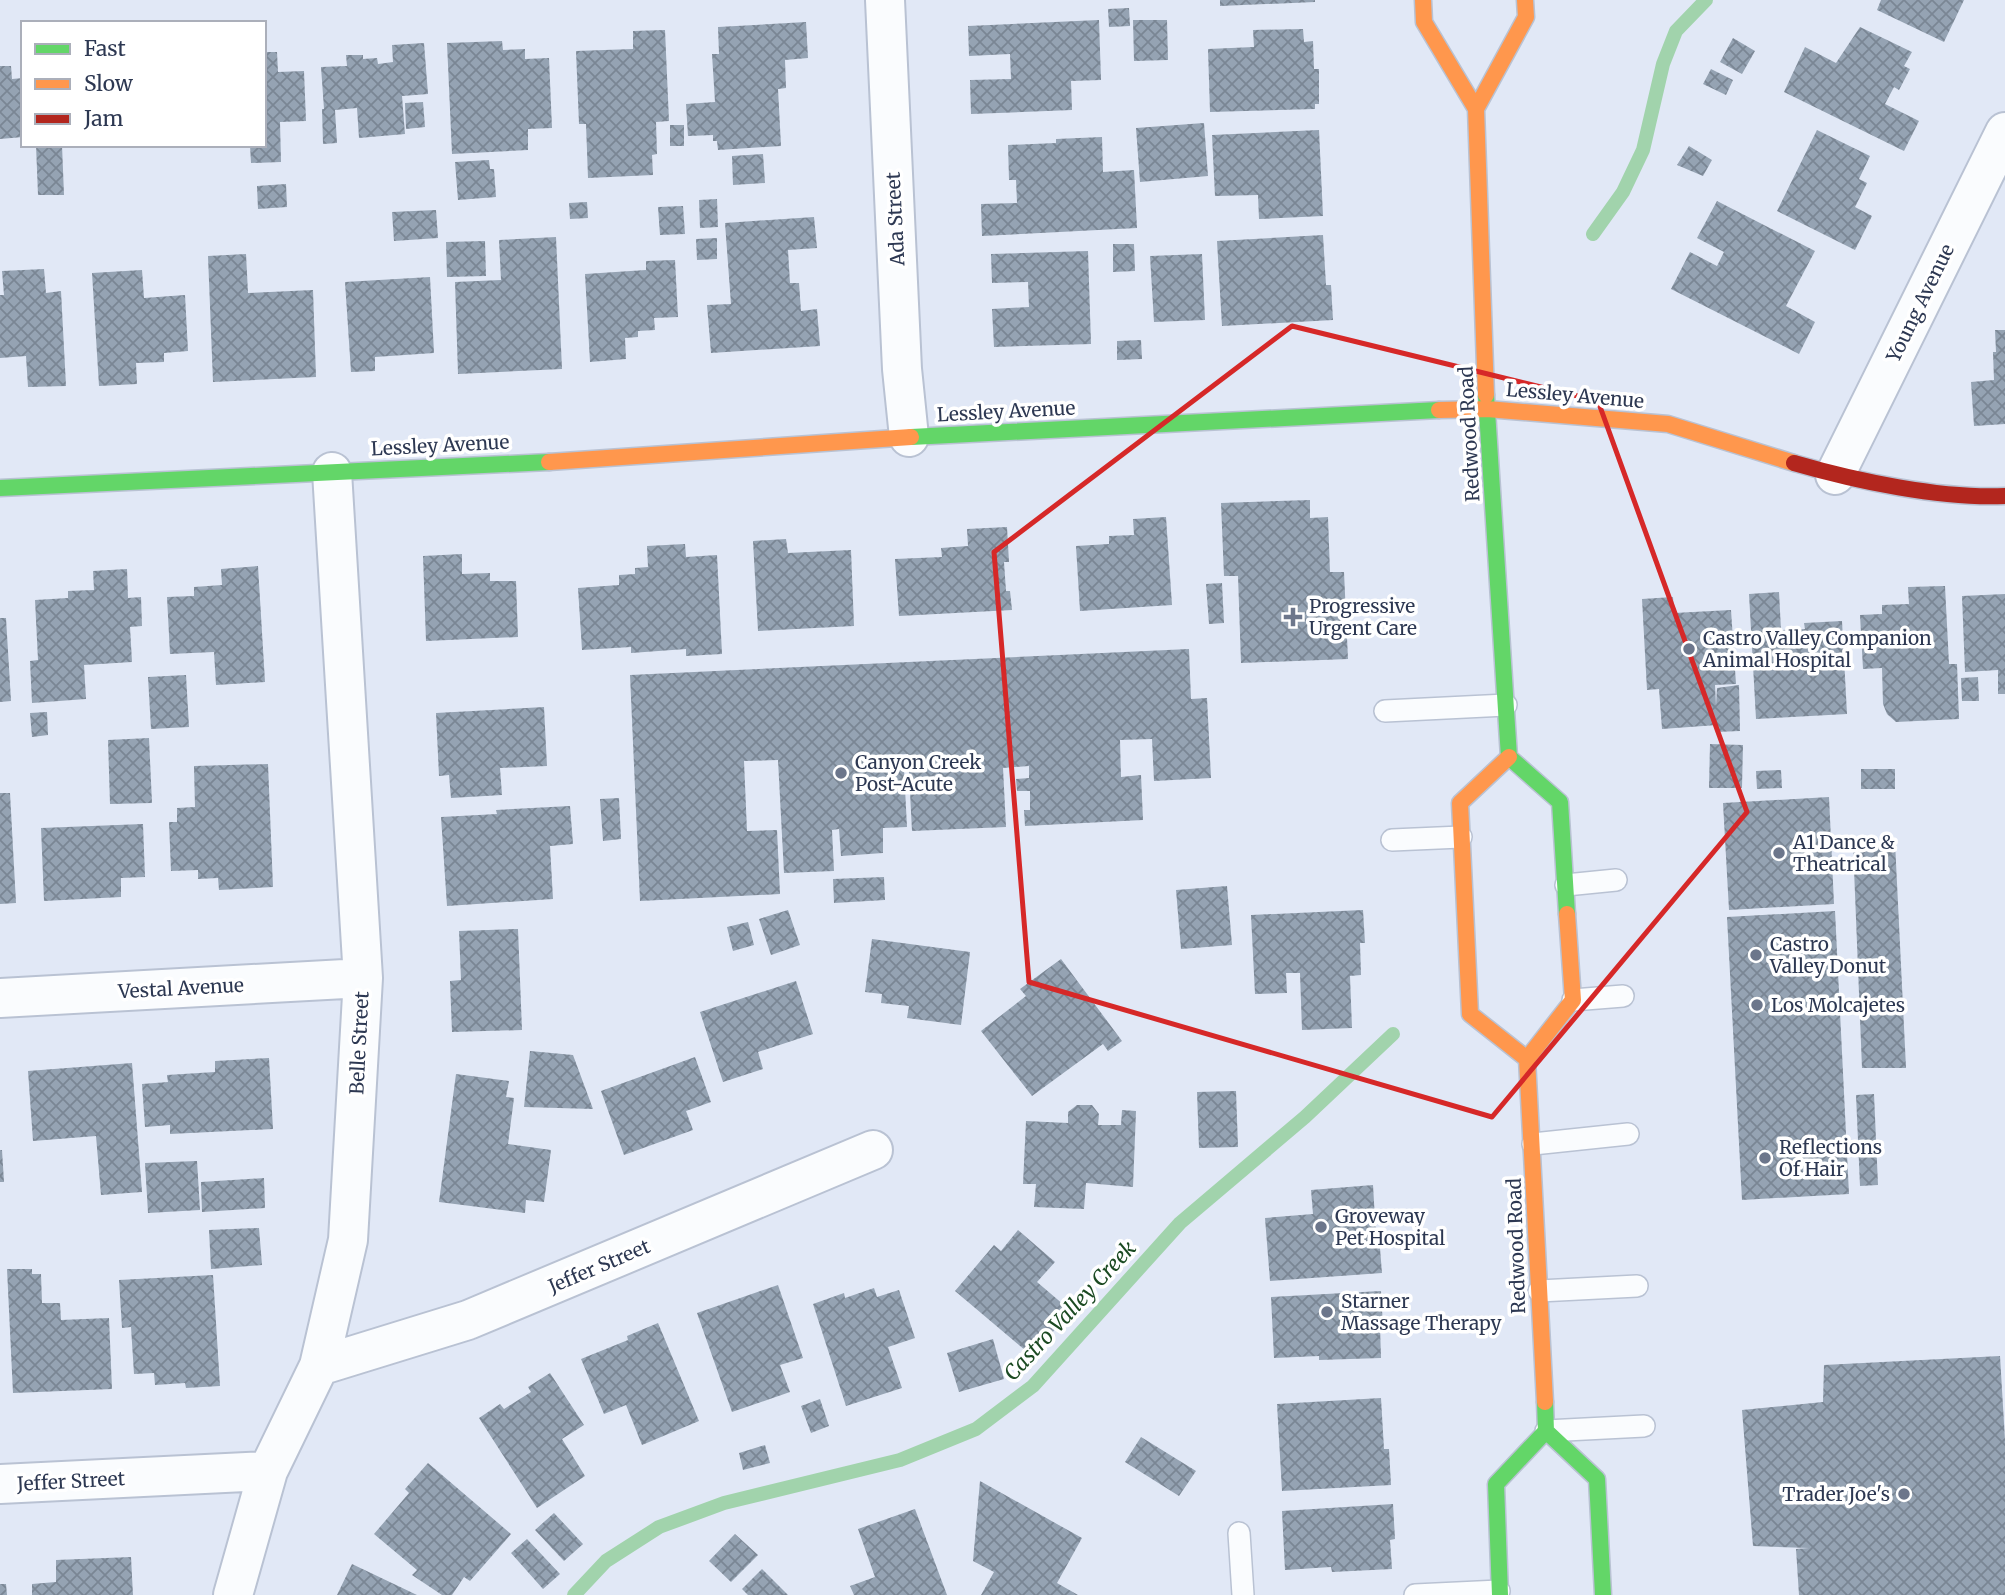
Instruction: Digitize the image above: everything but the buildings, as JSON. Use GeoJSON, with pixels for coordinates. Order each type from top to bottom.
{"type":"FeatureCollection","features":[{"type":"Feature","properties":{"kind":"main road","name":"Redwood Road"},"geometry":{"type":"LineString","coordinates":[[1423,0],[1424,22],[1476,109],[1487,409],[1509,757]]}},
{"type":"Feature","properties":{"kind":"main road"},"geometry":{"type":"LineString","coordinates":[[1476,109],[1525,17],[1525,0]]}},
{"type":"Feature","properties":{"kind":"main road","name":"Lessley Avenue"},"geometry":{"type":"LineString","coordinates":[[0,488],[564,461],[909,437],[1357,412],[1487,409],[1668,424],[1835,474],[1905,488],[1986,497],[2005,496]]}},
{"type":"Feature","properties":{"kind":"main road"},"geometry":{"type":"LineString","coordinates":[[1509,757],[1560,802],[1573,1000],[1527,1059],[1470,1014],[1460,803],[1509,757]]}},
{"type":"Feature","properties":{"kind":"main road","name":"Redwood Road"},"geometry":{"type":"LineString","coordinates":[[1527,1059],[1546,1431]]}},
{"type":"Feature","properties":{"kind":"main road"},"geometry":{"type":"LineString","coordinates":[[1499,1593],[1496,1484],[1546,1431],[1597,1479],[1603,1595]]}},
{"type":"Feature","properties":{"kind":"street","name":"Ada Street"},"geometry":{"type":"LineString","coordinates":[[885,0],[902,369],[909,437]]}},
{"type":"Feature","properties":{"kind":"street","name":"Young Avenue"},"geometry":{"type":"LineString","coordinates":[[1835,474],[2005,132]]}},
{"type":"Feature","properties":{"kind":"street","name":"Belle Street"},"geometry":{"type":"LineString","coordinates":[[233,1595],[268,1471],[319,1366],[348,1240],[362,978],[332,472]]}},
{"type":"Feature","properties":{"kind":"street","name":"Vestal Avenue"},"geometry":{"type":"LineString","coordinates":[[0,998],[362,978]]}},
{"type":"Feature","properties":{"kind":"street","name":"Jeffer Street"},"geometry":{"type":"LineString","coordinates":[[319,1366],[468,1320],[873,1150]]}},
{"type":"Feature","properties":{"kind":"street","name":"Jeffer Street"},"geometry":{"type":"LineString","coordinates":[[0,1484],[268,1471]]}},
{"type":"Feature","properties":{"kind":"lane"},"geometry":{"type":"LineString","coordinates":[[1385,710],[1506,705]]}},
{"type":"Feature","properties":{"kind":"lane"},"geometry":{"type":"LineString","coordinates":[[1392,839],[1461,837]]}},
{"type":"Feature","properties":{"kind":"lane"},"geometry":{"type":"LineString","coordinates":[[1566,885],[1616,880]]}},
{"type":"Feature","properties":{"kind":"lane"},"geometry":{"type":"LineString","coordinates":[[1573,1000],[1623,996]]}},
{"type":"Feature","properties":{"kind":"lane"},"geometry":{"type":"LineString","coordinates":[[1533,1144],[1628,1134]]}},
{"type":"Feature","properties":{"kind":"lane"},"geometry":{"type":"LineString","coordinates":[[1539,1291],[1637,1286]]}},
{"type":"Feature","properties":{"kind":"lane"},"geometry":{"type":"LineString","coordinates":[[1546,1431],[1644,1426]]}},
{"type":"Feature","properties":{"kind":"lane"},"geometry":{"type":"LineString","coordinates":[[1239,1533],[1243,1595]]}},
{"type":"Feature","properties":{"kind":"lane"},"geometry":{"type":"LineString","coordinates":[[1415,1595],[1499,1593]]}},
{"type":"Feature","properties":{"kind":"highlighted area"},"geometry":{"type":"Polygon","coordinates":[[[1292,326],[1598,401],[1747,812],[1492,1117],[1029,982],[994,552],[1292,326]]]}},
{"type":"Feature","properties":{"kind":"waterway","name":"Castro Valley Creek"},"geometry":{"type":"LineString","coordinates":[[1593,234],[1623,192],[1643,150],[1663,64],[1676,31],[1706,0]]}},
{"type":"Feature","properties":{"kind":"waterway","name":"Castro Valley Creek"},"geometry":{"type":"LineString","coordinates":[[574,1595],[606,1561],[659,1527],[724,1503],[900,1460],[976,1429],[1033,1386],[1180,1223],[1305,1117],[1393,1034]]}},
{"type":"Feature","properties":{"kind":"traffic: fast"},"geometry":{"type":"LineString","coordinates":[[1486,395],[1509,757],[1560,802],[1567,914]]}},
{"type":"Feature","properties":{"kind":"traffic: fast"},"geometry":{"type":"LineString","coordinates":[[911,437],[1439,410]]}},
{"type":"Feature","properties":{"kind":"traffic: fast"},"geometry":{"type":"LineString","coordinates":[[0,488],[549,462]]}},
{"type":"Feature","properties":{"kind":"traffic: fast"},"geometry":{"type":"LineString","coordinates":[[1545,1402],[1546,1431],[1597,1479],[1603,1595]]}},
{"type":"Feature","properties":{"kind":"traffic: fast"},"geometry":{"type":"LineString","coordinates":[[1500,1595],[1496,1484],[1546,1431]]}},
{"type":"Feature","properties":{"kind":"traffic: slow"},"geometry":{"type":"LineString","coordinates":[[1423,0],[1424,22],[1476,109],[1486,395]]}},
{"type":"Feature","properties":{"kind":"traffic: slow"},"geometry":{"type":"LineString","coordinates":[[1476,109],[1526,17],[1525,0]]}},
{"type":"Feature","properties":{"kind":"traffic: slow"},"geometry":{"type":"LineString","coordinates":[[1439,410],[1487,409],[1668,424],[1794,463]]}},
{"type":"Feature","properties":{"kind":"traffic: slow"},"geometry":{"type":"LineString","coordinates":[[549,462],[911,437]]}},
{"type":"Feature","properties":{"kind":"traffic: slow"},"geometry":{"type":"LineString","coordinates":[[1509,757],[1460,803],[1470,1014],[1527,1059]]}},
{"type":"Feature","properties":{"kind":"traffic: slow"},"geometry":{"type":"LineString","coordinates":[[1545,1402],[1527,1059],[1573,1000],[1567,914]]}},
{"type":"Feature","properties":{"kind":"traffic: jam"},"geometry":{"type":"LineString","coordinates":[[1794,463],[1926,492],[2005,496]]}},
{"type":"Feature","properties":{"kind":"place","name":"Progressive Urgent Care"},"geometry":{"type":"Point","coordinates":[1293,617]}},
{"type":"Feature","properties":{"kind":"place","name":"Castro Valley Companion Animal Hospital"},"geometry":{"type":"Point","coordinates":[1689,649]}},
{"type":"Feature","properties":{"kind":"place","name":"Canyon Creek Post-Acute"},"geometry":{"type":"Point","coordinates":[841,773]}},
{"type":"Feature","properties":{"kind":"place","name":"A1 Dance & Theatrical"},"geometry":{"type":"Point","coordinates":[1779,853]}},
{"type":"Feature","properties":{"kind":"place","name":"Castro Valley Donut"},"geometry":{"type":"Point","coordinates":[1756,955]}},
{"type":"Feature","properties":{"kind":"place","name":"Los Molcajetes"},"geometry":{"type":"Point","coordinates":[1757,1005]}},
{"type":"Feature","properties":{"kind":"place","name":"Reflections Of Hair"},"geometry":{"type":"Point","coordinates":[1765,1158]}},
{"type":"Feature","properties":{"kind":"place","name":"Groveway Pet Hospital"},"geometry":{"type":"Point","coordinates":[1321,1227]}},
{"type":"Feature","properties":{"kind":"place","name":"Starner Massage Therapy"},"geometry":{"type":"Point","coordinates":[1327,1312]}},
{"type":"Feature","properties":{"kind":"place","name":"Trader Joe's"},"geometry":{"type":"Point","coordinates":[1904,1494]}}]}
